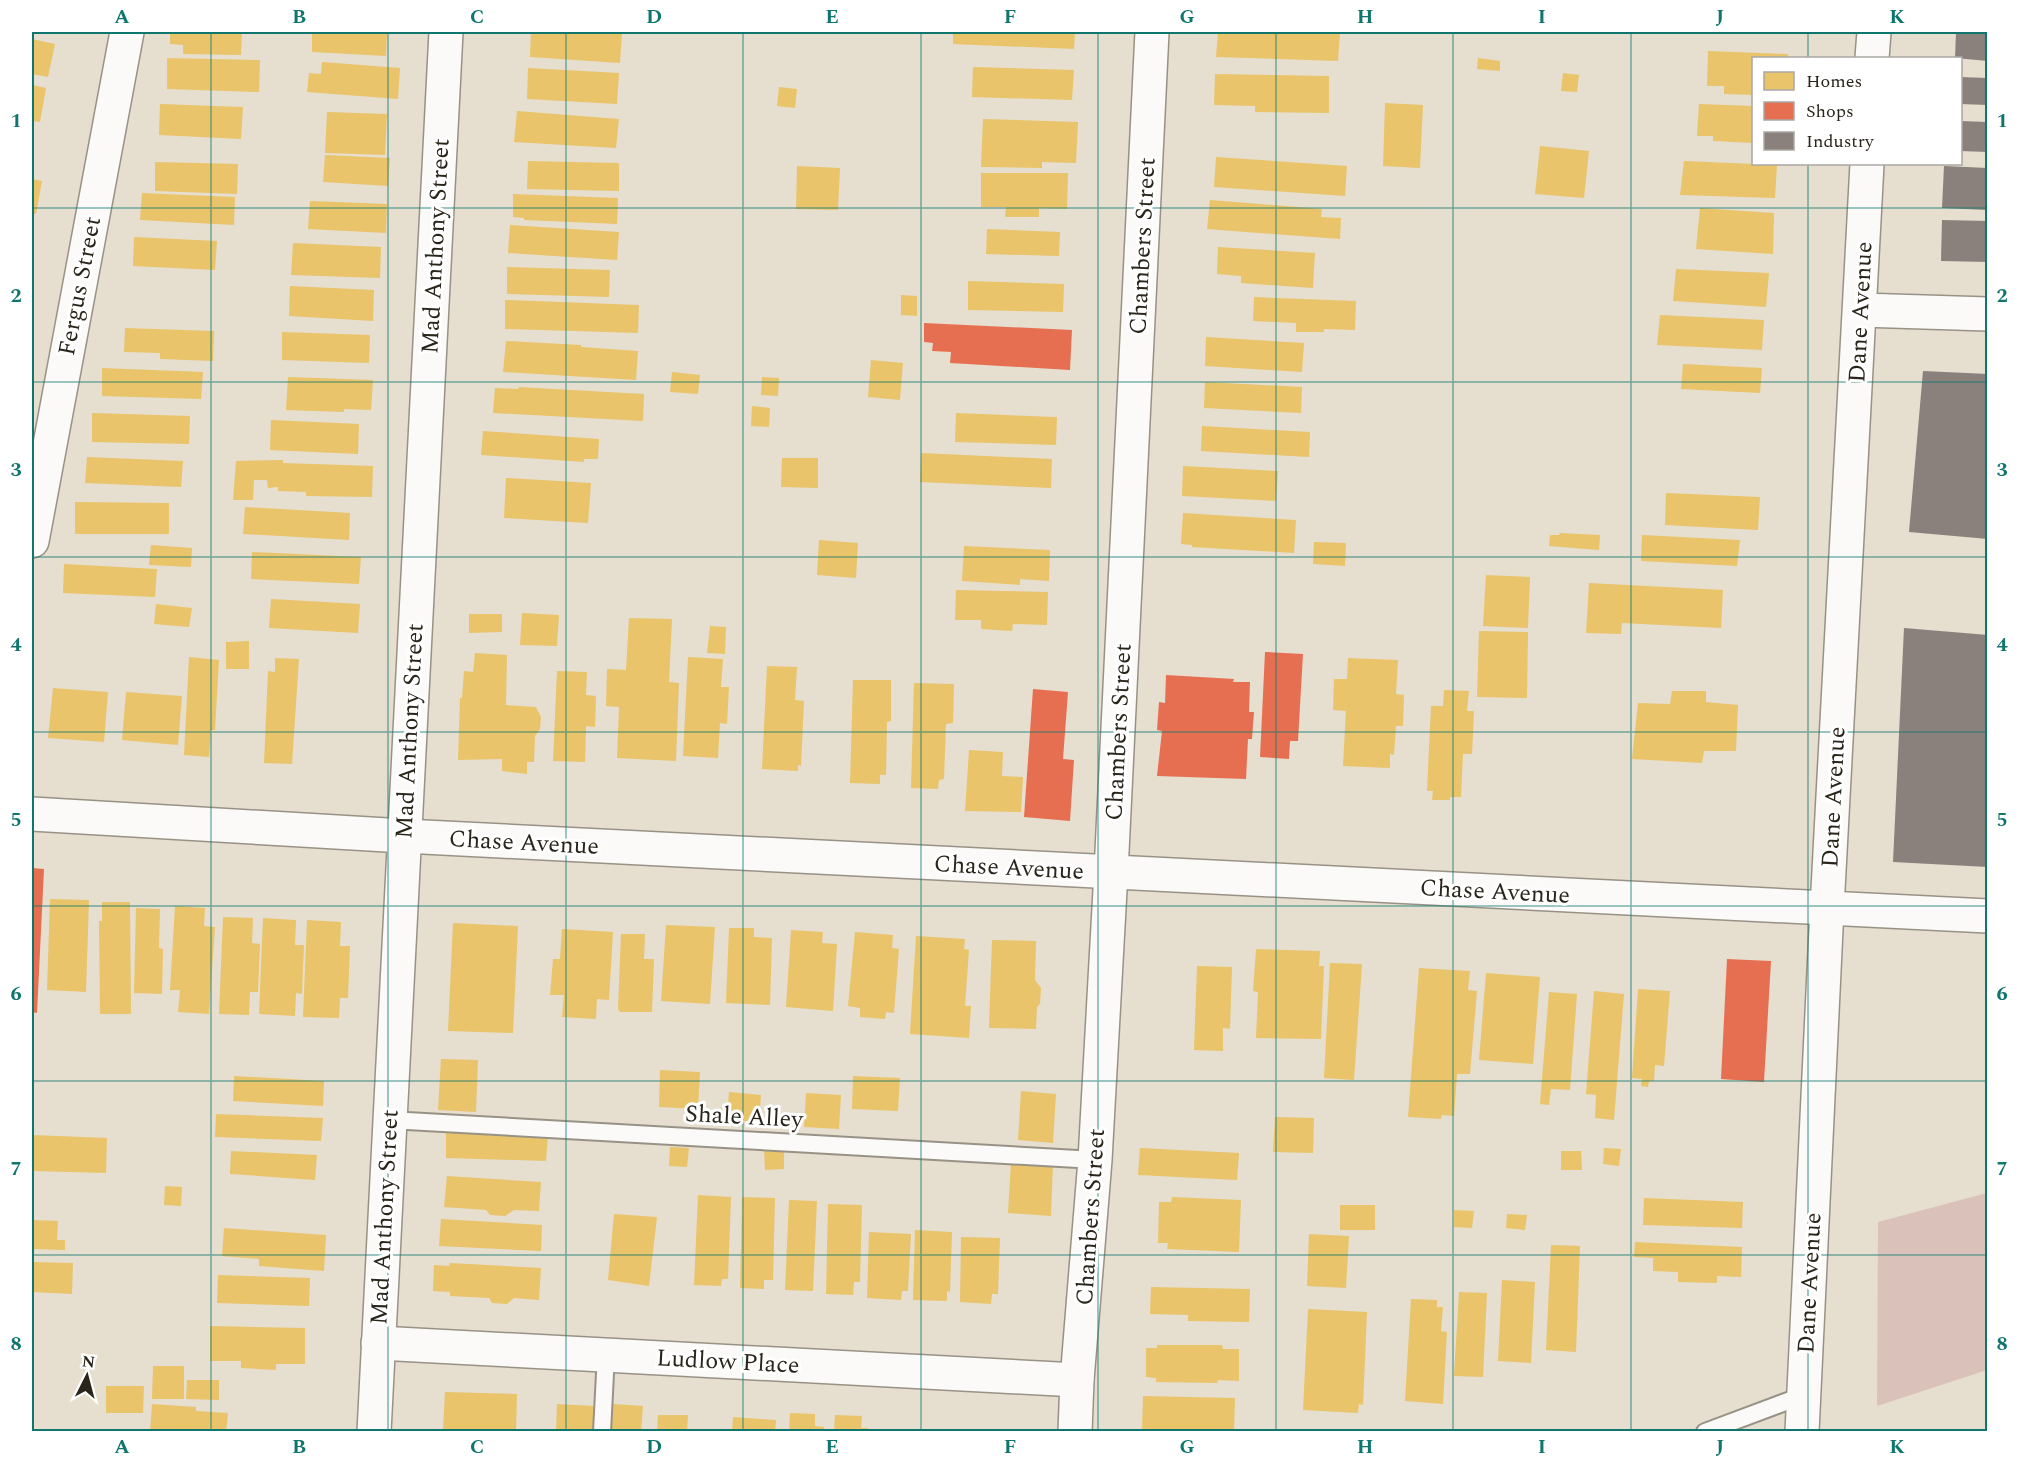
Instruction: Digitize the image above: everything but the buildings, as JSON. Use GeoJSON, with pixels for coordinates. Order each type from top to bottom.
{"type":"FeatureCollection","features":[{"type":"Feature","properties":{"kind":"street","name":"Fergus Street"},"geometry":{"type":"LineString","coordinates":[[32,542],[127,32]]}},
{"type":"Feature","properties":{"kind":"street","name":"Mad Anthony Street"},"geometry":{"type":"LineString","coordinates":[[374,1431],[446,32]]}},
{"type":"Feature","properties":{"kind":"street","name":"Chambers Street"},"geometry":{"type":"LineString","coordinates":[[1076,1431],[1077,1380],[1095,1160],[1111,872],[1152,32]]}},
{"type":"Feature","properties":{"kind":"street"},"geometry":{"type":"LineString","coordinates":[[1872,57],[1874,32]]}},
{"type":"Feature","properties":{"kind":"street","name":"Dane Avenue"},"geometry":{"type":"LineString","coordinates":[[1802,1431],[1827,908],[1867,165]]}},
{"type":"Feature","properties":{"kind":"street"},"geometry":{"type":"LineString","coordinates":[[1860,310],[1988,314]]}},
{"type":"Feature","properties":{"kind":"street","name":"Chase Avenue"},"geometry":{"type":"LineString","coordinates":[[32,814],[404,836],[1988,916]]}},
{"type":"Feature","properties":{"kind":"street","name":"Ludlow Place"},"geometry":{"type":"LineString","coordinates":[[378,1343],[1077,1380]]}},
{"type":"Feature","properties":{"kind":"lane","name":"Shale Alley"},"geometry":{"type":"LineString","coordinates":[[389,1120],[1095,1160]]}},
{"type":"Feature","properties":{"kind":"lane"},"geometry":{"type":"LineString","coordinates":[[602,1431],[606,1354]]}},
{"type":"Feature","properties":{"kind":"lane"},"geometry":{"type":"LineString","coordinates":[[1705,1431],[1804,1395]]}},
{"type":"Feature","properties":{"kind":"shaded area"},"geometry":{"type":"Polygon","coordinates":[[[1987,1193],[1987,1370],[1877,1406],[1878,1222],[1987,1193]]]}}]}
